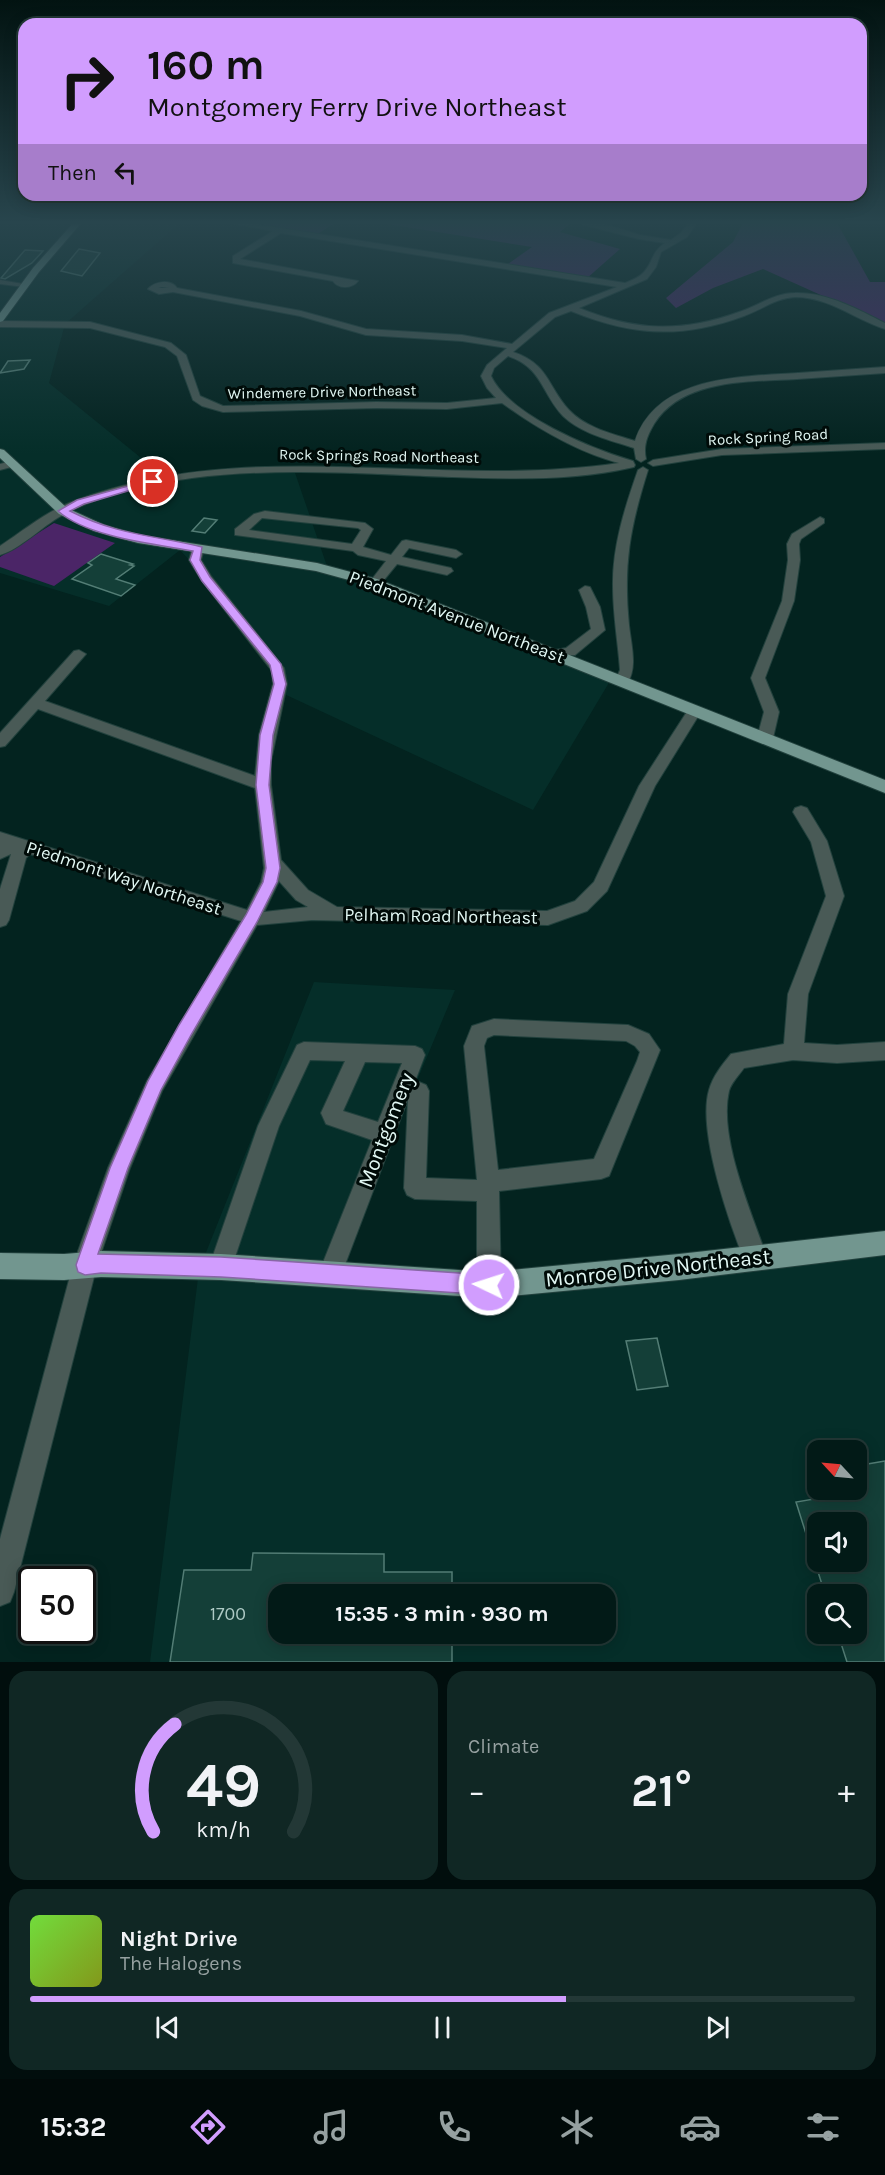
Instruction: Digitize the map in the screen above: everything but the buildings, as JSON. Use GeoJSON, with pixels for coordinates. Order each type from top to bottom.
{"type":"FeatureCollection","features":[{"type":"Feature","properties":{"kind":"main road"},"geometry":{"type":"LineString","coordinates":[[0,319],[15,299]]}},
{"type":"Feature","properties":{"kind":"main road","name":"Piedmont Avenue Northeast"},"geometry":{"type":"LineString","coordinates":[[0,452],[6,465],[63,511],[88,524],[123,536],[305,565],[375,583],[885,787]]}},
{"type":"Feature","properties":{"kind":"main road","name":"Monroe Drive Northeast"},"geometry":{"type":"LineString","coordinates":[[0,1266],[101,1264],[221,1267],[489,1285],[885,1243]]}},
{"type":"Feature","properties":{"kind":"street"},"geometry":{"type":"LineString","coordinates":[[219,299],[302,314],[366,332],[462,338],[510,350],[541,372],[560,404],[575,421],[640,446]]}},
{"type":"Feature","properties":{"kind":"street"},"geometry":{"type":"LineString","coordinates":[[595,299],[552,315],[490,367],[486,376],[489,386],[504,400],[572,441],[611,459],[639,464]]}},
{"type":"Feature","properties":{"kind":"street"},"geometry":{"type":"LineString","coordinates":[[570,308],[620,325],[660,329],[698,325],[730,318],[775,299]]}},
{"type":"Feature","properties":{"kind":"street"},"geometry":{"type":"LineString","coordinates":[[819,299],[885,326]]}},
{"type":"Feature","properties":{"kind":"street","name":"Windemere Drive Northeast"},"geometry":{"type":"LineString","coordinates":[[0,324],[90,325],[168,345],[182,355],[196,398],[223,409],[376,405],[447,406],[504,400]]}},
{"type":"Feature","properties":{"kind":"street"},"geometry":{"type":"LineString","coordinates":[[622,681],[627,670],[620,586],[621,559],[639,464],[640,446],[647,426],[662,407],[696,389],[750,379],[885,370]]}},
{"type":"Feature","properties":{"kind":"street","name":"Rock Spring Road"},"geometry":{"type":"LineString","coordinates":[[639,464],[722,452],[885,446]]}},
{"type":"Feature","properties":{"kind":"street","name":"Rock Springs Road Northeast"},"geometry":{"type":"LineString","coordinates":[[0,551],[80,502],[153,482],[194,476],[257,470],[337,467],[547,475],[639,464]]}},
{"type":"Feature","properties":{"kind":"street"},"geometry":{"type":"LineString","coordinates":[[356,548],[367,529],[361,525],[265,514],[258,516],[239,532],[356,548],[362,552],[393,560],[447,571]]}},
{"type":"Feature","properties":{"kind":"street"},"geometry":{"type":"LineString","coordinates":[[765,738],[771,724],[772,711],[758,678],[788,601],[794,560],[793,544],[796,537],[820,521]]}},
{"type":"Feature","properties":{"kind":"street"},"geometry":{"type":"LineString","coordinates":[[375,583],[406,544],[456,554]]}},
{"type":"Feature","properties":{"kind":"street"},"geometry":{"type":"LineString","coordinates":[[0,1592],[85,1265],[119,1168],[154,1087],[252,918],[270,882],[273,863],[263,785],[267,735],[280,684],[279,670],[206,578],[195,560],[198,549]]}},
{"type":"Feature","properties":{"kind":"street"},"geometry":{"type":"LineString","coordinates":[[555,654],[570,652],[598,630],[593,608],[585,590]]}},
{"type":"Feature","properties":{"kind":"street"},"geometry":{"type":"LineString","coordinates":[[0,742],[79,654]]}},
{"type":"Feature","properties":{"kind":"street"},"geometry":{"type":"LineString","coordinates":[[35,703],[263,785]]}},
{"type":"Feature","properties":{"kind":"street","name":"Pelham Road Northeast"},"geometry":{"type":"LineString","coordinates":[[252,918],[333,913],[534,920],[561,915],[581,906],[601,886],[647,786],[695,710]]}},
{"type":"Feature","properties":{"kind":"street"},"geometry":{"type":"LineString","coordinates":[[793,1051],[798,994],[835,896],[819,842],[801,812]]}},
{"type":"Feature","properties":{"kind":"street"},"geometry":{"type":"LineString","coordinates":[[0,920],[18,856],[14,842]]}},
{"type":"Feature","properties":{"kind":"street","name":"Piedmont Way Northeast"},"geometry":{"type":"LineString","coordinates":[[0,853],[14,842],[252,918]]}},
{"type":"Feature","properties":{"kind":"street"},"geometry":{"type":"LineString","coordinates":[[273,863],[302,895],[333,913]]}},
{"type":"Feature","properties":{"kind":"street"},"geometry":{"type":"LineString","coordinates":[[418,1091],[415,1188],[488,1186],[601,1169],[650,1050],[642,1040],[628,1033],[494,1027],[479,1032],[474,1046],[488,1186],[489,1285]]}},
{"type":"Feature","properties":{"kind":"street","name":"Montgomery"},"geometry":{"type":"LineString","coordinates":[[221,1267],[269,1126],[304,1051],[415,1055],[330,1275]]}},
{"type":"Feature","properties":{"kind":"street"},"geometry":{"type":"LineString","coordinates":[[755,1258],[728,1176],[715,1108],[719,1091],[738,1059],[793,1051],[837,1054],[885,1051]]}},
{"type":"Feature","properties":{"kind":"street"},"geometry":{"type":"LineString","coordinates":[[359,1053],[331,1113],[333,1117],[384,1134]]}},
{"type":"Feature","properties":{"kind":"shaded area"},"geometry":{"type":"Polygon","coordinates":[[[0,299],[94,299],[65,324],[49,383],[167,479],[293,467],[329,572],[408,594],[613,676],[533,810],[282,693],[271,651],[180,550],[109,606],[0,573],[0,299]]]}},
{"type":"Feature","properties":{"kind":"shaded area"},"geometry":{"type":"Polygon","coordinates":[[[667,299],[693,299],[676,308],[667,299]]]}},
{"type":"Feature","properties":{"kind":"shaded area"},"geometry":{"type":"Polygon","coordinates":[[[829,299],[885,299],[885,324],[829,299]]]}},
{"type":"Feature","properties":{"kind":"shaded area"},"geometry":{"type":"Polygon","coordinates":[[[54,523],[115,543],[54,586],[0,567],[0,557],[54,523]]]}},
{"type":"Feature","properties":{"kind":"shaded area"},"geometry":{"type":"Polygon","coordinates":[[[314,982],[455,990],[341,1262],[520,1284],[885,1243],[885,1662],[150,1662],[199,1270],[314,982]]]}},
{"type":"Feature","properties":{"kind":"route"},"geometry":{"type":"LineString","coordinates":[[153,482],[80,502],[63,511],[88,524],[123,536],[198,549],[195,560],[206,578],[276,664],[280,684],[272,711],[263,761],[266,822],[273,853],[273,868],[270,882],[252,918],[154,1087],[119,1168],[85,1265],[221,1267],[489,1285]]}}]}
